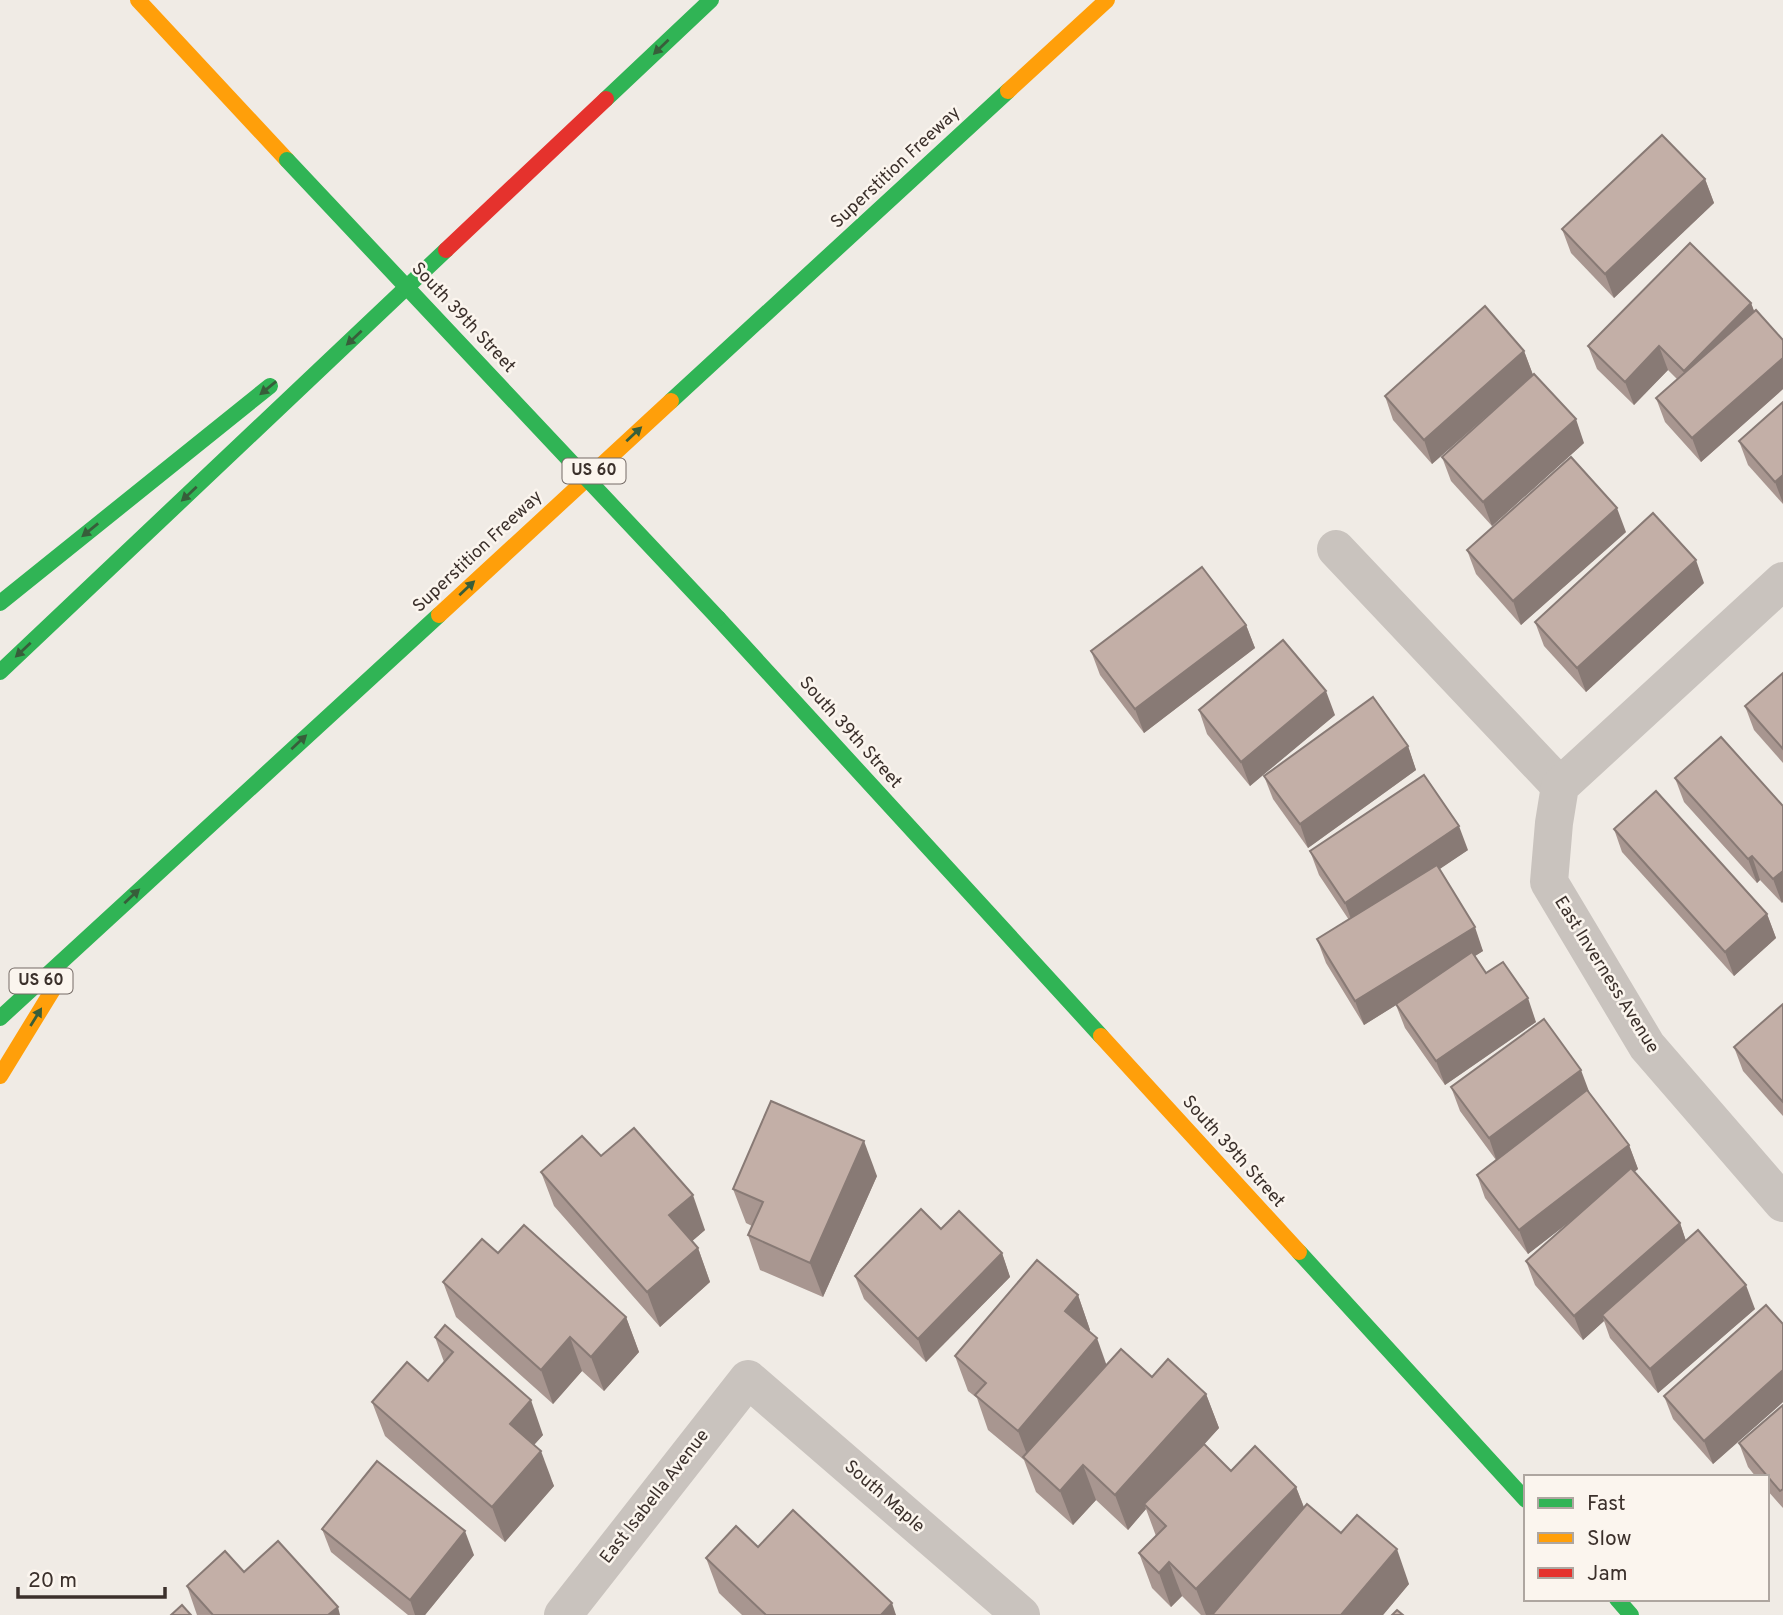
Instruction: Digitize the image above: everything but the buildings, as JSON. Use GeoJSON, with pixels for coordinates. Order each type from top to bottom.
{"type":"FeatureCollection","features":[{"type":"Feature","properties":{"kind":"main road","name":"South 39th Street"},"geometry":{"type":"LineString","coordinates":[[138,0],[718,618],[1524,1498]]}},
{"type":"Feature","properties":{"kind":"main road"},"geometry":{"type":"LineString","coordinates":[[0,672],[711,0]]}},
{"type":"Feature","properties":{"kind":"main road","name":"Superstition Freeway"},"geometry":{"type":"LineString","coordinates":[[0,1018],[1107,0]]}},
{"type":"Feature","properties":{"kind":"main road"},"geometry":{"type":"LineString","coordinates":[[332,336],[493,207]]}},
{"type":"Feature","properties":{"kind":"main road"},"geometry":{"type":"LineString","coordinates":[[0,603],[279,379]]}},
{"type":"Feature","properties":{"kind":"main road"},"geometry":{"type":"LineString","coordinates":[[0,1076],[82,943]]}},
{"type":"Feature","properties":{"kind":"main road"},"geometry":{"type":"LineString","coordinates":[[1618,1601],[1631,1615]]}},
{"type":"Feature","properties":{"kind":"street"},"geometry":{"type":"LineString","coordinates":[[1336,549],[1560,786],[1783,581]]}},
{"type":"Feature","properties":{"kind":"street","name":"East Inverness Avenue"},"geometry":{"type":"LineString","coordinates":[[1560,786],[1549,882],[1647,1046],[1783,1203]]}},
{"type":"Feature","properties":{"kind":"street","name":"East Isabella Avenue"},"geometry":{"type":"LineString","coordinates":[[562,1615],[748,1380]]}},
{"type":"Feature","properties":{"kind":"street","name":"South Maple"},"geometry":{"type":"LineString","coordinates":[[748,1380],[1021,1615]]}},
{"type":"Feature","properties":{"kind":"traffic: fast"},"geometry":{"type":"LineString","coordinates":[[606,99],[711,0]]}},
{"type":"Feature","properties":{"kind":"traffic: fast"},"geometry":{"type":"LineString","coordinates":[[671,401],[1008,91]]}},
{"type":"Feature","properties":{"kind":"traffic: fast"},"geometry":{"type":"LineString","coordinates":[[287,160],[718,618]]}},
{"type":"Feature","properties":{"kind":"traffic: fast"},"geometry":{"type":"LineString","coordinates":[[0,672],[446,250]]}},
{"type":"Feature","properties":{"kind":"traffic: fast"},"geometry":{"type":"LineString","coordinates":[[0,603],[270,386]]}},
{"type":"Feature","properties":{"kind":"traffic: fast"},"geometry":{"type":"LineString","coordinates":[[0,1018],[439,615]]}},
{"type":"Feature","properties":{"kind":"traffic: fast"},"geometry":{"type":"LineString","coordinates":[[718,618],[1101,1036]]}},
{"type":"Feature","properties":{"kind":"traffic: fast"},"geometry":{"type":"LineString","coordinates":[[1299,1252],[1524,1498]]}},
{"type":"Feature","properties":{"kind":"traffic: fast"},"geometry":{"type":"LineString","coordinates":[[1619,1601],[1631,1615]]}},
{"type":"Feature","properties":{"kind":"traffic: slow"},"geometry":{"type":"LineString","coordinates":[[138,0],[287,160]]}},
{"type":"Feature","properties":{"kind":"traffic: slow"},"geometry":{"type":"LineString","coordinates":[[1008,91],[1107,0]]}},
{"type":"Feature","properties":{"kind":"traffic: slow"},"geometry":{"type":"LineString","coordinates":[[439,615],[671,401]]}},
{"type":"Feature","properties":{"kind":"traffic: slow"},"geometry":{"type":"LineString","coordinates":[[0,1076],[57,983]]}},
{"type":"Feature","properties":{"kind":"traffic: slow"},"geometry":{"type":"LineString","coordinates":[[1101,1036],[1299,1252]]}},
{"type":"Feature","properties":{"kind":"traffic: jam"},"geometry":{"type":"LineString","coordinates":[[446,250],[606,99]]}}]}
